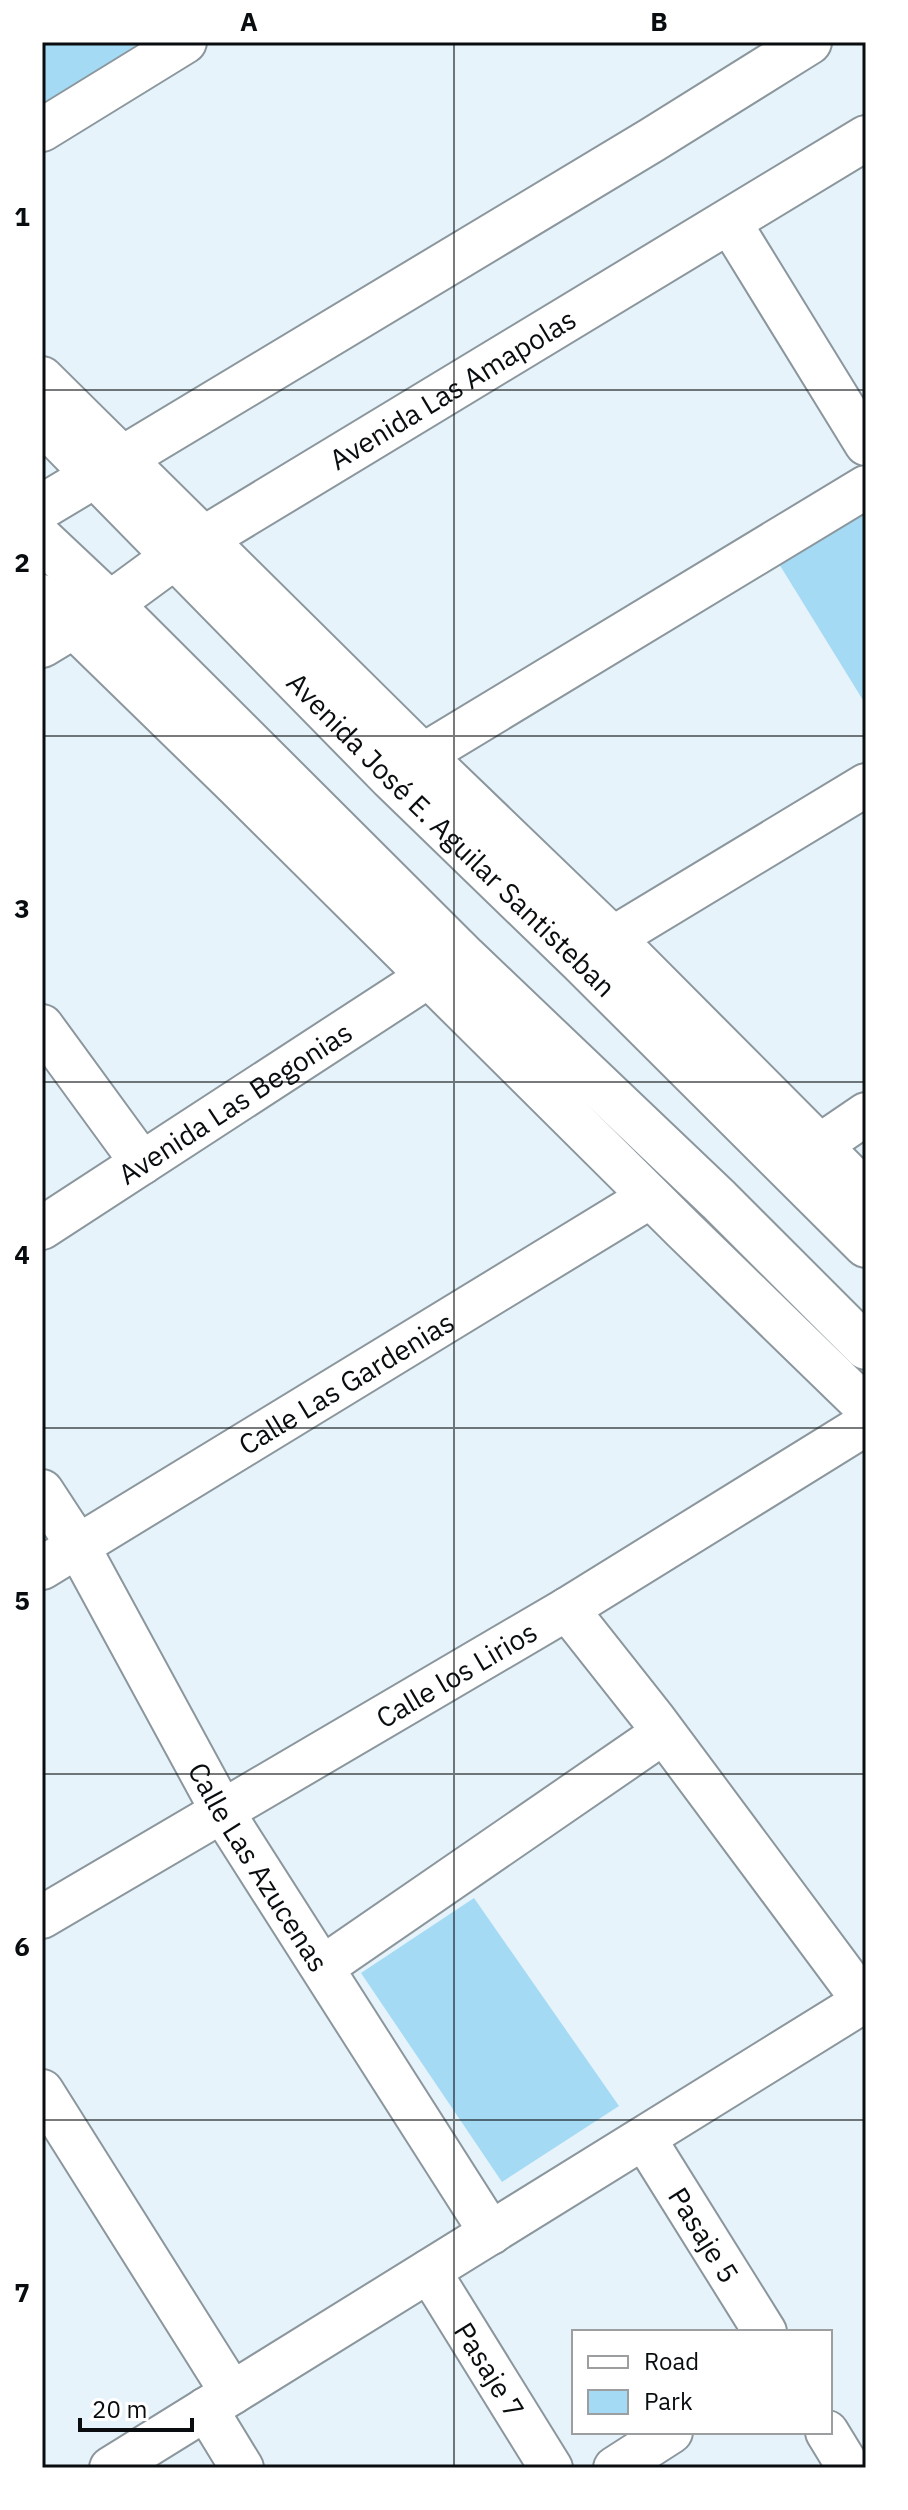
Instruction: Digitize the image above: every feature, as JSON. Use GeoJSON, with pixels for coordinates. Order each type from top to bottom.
{"type":"FeatureCollection","features":[{"type":"Feature","properties":{"kind":"main road"},"geometry":{"type":"LineString","coordinates":[[42,507],[652,140],[809,42]]}},
{"type":"Feature","properties":{"kind":"main road","name":"Avenida Las Amapolas"},"geometry":{"type":"LineString","coordinates":[[52,622],[110,604],[190,548],[866,138]]}},
{"type":"Feature","properties":{"kind":"main road","name":"Avenida José E. Aguilar Santisteban"},"geometry":{"type":"LineString","coordinates":[[42,421],[110,465],[190,548],[392,778],[592,971],[866,1245]]}},
{"type":"Feature","properties":{"kind":"main road"},"geometry":{"type":"LineString","coordinates":[[42,540],[465,958],[719,1200],[866,1347]]}},
{"type":"Feature","properties":{"kind":"street"},"geometry":{"type":"LineString","coordinates":[[42,130],[185,42]]}},
{"type":"Feature","properties":{"kind":"street"},"geometry":{"type":"LineString","coordinates":[[730,223],[866,444]]}},
{"type":"Feature","properties":{"kind":"street","name":"Avenida José E. Aguilar Santisteban"},"geometry":{"type":"LineString","coordinates":[[42,378],[110,465]]}},
{"type":"Feature","properties":{"kind":"street"},"geometry":{"type":"LineString","coordinates":[[423,755],[866,487]]}},
{"type":"Feature","properties":{"kind":"street","name":"Avenida José E. Aguilar Santisteban"},"geometry":{"type":"LineString","coordinates":[[190,548],[423,755],[613,938],[866,1192]]}},
{"type":"Feature","properties":{"kind":"street"},"geometry":{"type":"LineString","coordinates":[[52,622],[235,784],[866,1407]]}},
{"type":"Feature","properties":{"kind":"street"},"geometry":{"type":"LineString","coordinates":[[613,938],[866,785]]}},
{"type":"Feature","properties":{"kind":"street","name":"Avenida Las Begonias"},"geometry":{"type":"LineString","coordinates":[[42,1228],[429,976]]}},
{"type":"Feature","properties":{"kind":"street"},"geometry":{"type":"LineString","coordinates":[[42,1026],[142,1163]]}},
{"type":"Feature","properties":{"kind":"street"},"geometry":{"type":"LineString","coordinates":[[819,1146],[866,1114]]}},
{"type":"Feature","properties":{"kind":"street","name":"Calle Las Gardenias"},"geometry":{"type":"LineString","coordinates":[[42,1568],[650,1197]]}},
{"type":"Feature","properties":{"kind":"street","name":"Calle los Lirios"},"geometry":{"type":"LineString","coordinates":[[42,1917],[567,1609],[866,1424]]}},
{"type":"Feature","properties":{"kind":"street","name":"Calle Las Azucenas"},"geometry":{"type":"LineString","coordinates":[[42,1491],[78,1546],[222,1811],[491,2233]]}},
{"type":"Feature","properties":{"kind":"street"},"geometry":{"type":"LineString","coordinates":[[111,2468],[865,2002],[567,1609]]}},
{"type":"Feature","properties":{"kind":"street"},"geometry":{"type":"LineString","coordinates":[[323,1967],[663,1733]]}},
{"type":"Feature","properties":{"kind":"street"},"geometry":{"type":"LineString","coordinates":[[42,2091],[219,2401],[242,2468]]}},
{"type":"Feature","properties":{"kind":"street","name":"Pasaje 5"},"geometry":{"type":"LineString","coordinates":[[644,2138],[764,2330]]}},
{"type":"Feature","properties":{"kind":"street","name":"Pasaje 7"},"geometry":{"type":"LineString","coordinates":[[429,2271],[551,2468]]}},
{"type":"Feature","properties":{"kind":"street"},"geometry":{"type":"LineString","coordinates":[[615,2468],[668,2434]]}},
{"type":"Feature","properties":{"kind":"street"},"geometry":{"type":"LineString","coordinates":[[828,2434],[849,2468]]}},
{"type":"Feature","properties":{"kind":"green space"},"geometry":{"type":"Polygon","coordinates":[[[42,42],[145,42],[42,105],[42,42]]]}},
{"type":"Feature","properties":{"kind":"green space"},"geometry":{"type":"Polygon","coordinates":[[[866,504],[866,705],[776,559],[866,504]]]}},
{"type":"Feature","properties":{"kind":"green space"},"geometry":{"type":"Polygon","coordinates":[[[474,1898],[619,2106],[502,2182],[361,1973],[474,1898]]]}}]}
